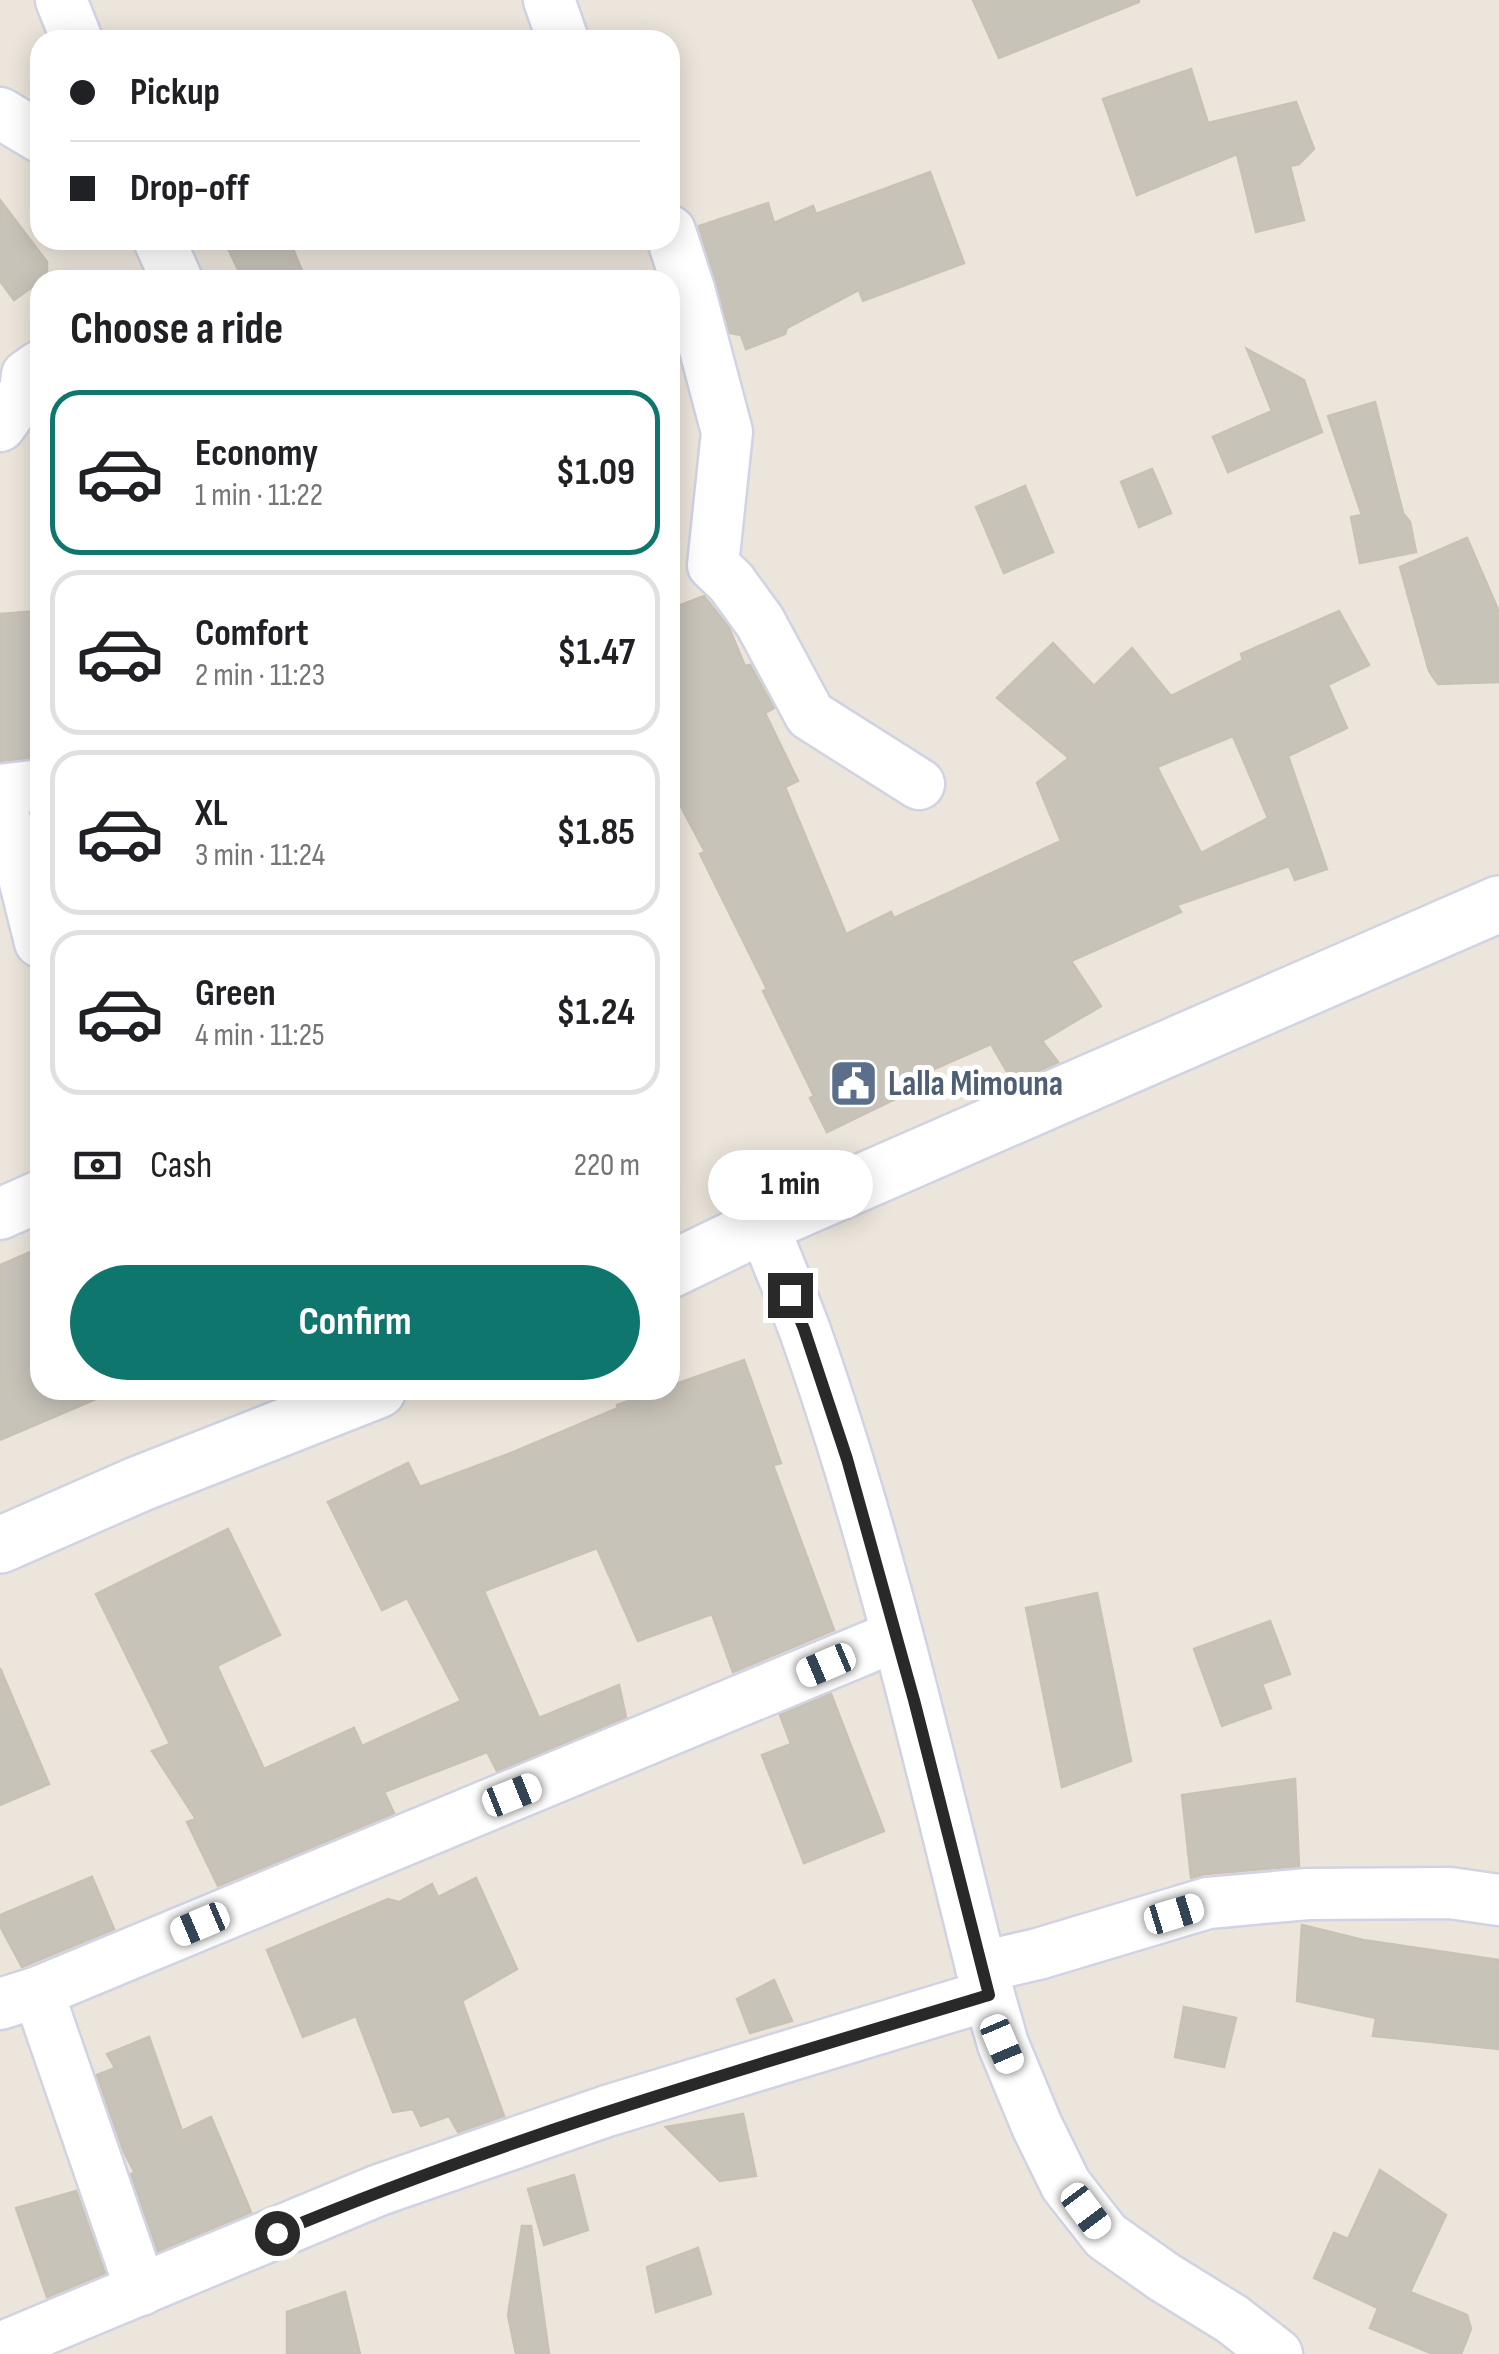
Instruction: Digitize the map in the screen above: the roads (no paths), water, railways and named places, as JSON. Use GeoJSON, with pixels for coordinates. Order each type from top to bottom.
{"type":"FeatureCollection","features":[{"type":"Feature","properties":{"kind":"street"},"geometry":{"type":"LineString","coordinates":[[62,0],[73,30]]}},
{"type":"Feature","properties":{"kind":"street"},"geometry":{"type":"LineString","coordinates":[[549,0],[560,30]]}},
{"type":"Feature","properties":{"kind":"street"},"geometry":{"type":"LineString","coordinates":[[0,113],[30,131]]}},
{"type":"Feature","properties":{"kind":"street"},"geometry":{"type":"LineString","coordinates":[[676,250],[727,432],[713,565],[731,582],[760,622],[810,714],[918,784]]}},
{"type":"Feature","properties":{"kind":"street"},"geometry":{"type":"LineString","coordinates":[[0,426],[25,390],[30,373]]}},
{"type":"Feature","properties":{"kind":"street"},"geometry":{"type":"LineString","coordinates":[[0,790],[30,786]]}},
{"type":"Feature","properties":{"kind":"street"},"geometry":{"type":"LineString","coordinates":[[0,806],[30,902]]}},
{"type":"Feature","properties":{"kind":"street"},"geometry":{"type":"LineString","coordinates":[[680,1265],[1499,904]]}},
{"type":"Feature","properties":{"kind":"street"},"geometry":{"type":"LineString","coordinates":[[0,1214],[30,1200]]}},
{"type":"Feature","properties":{"kind":"street"},"geometry":{"type":"LineString","coordinates":[[763,1226],[804,1329],[847,1459],[1002,2044],[1037,2126],[1066,2185],[1106,2236],[1278,2354]]}},
{"type":"Feature","properties":{"kind":"street"},"geometry":{"type":"LineString","coordinates":[[0,1545],[140,1484],[353,1400]]}},
{"type":"Feature","properties":{"kind":"street"},"geometry":{"type":"LineString","coordinates":[[142,2290],[19,1998],[896,1636]]}},
{"type":"Feature","properties":{"kind":"street"},"geometry":{"type":"LineString","coordinates":[[0,2348],[379,2190],[985,1981],[1038,1954],[1208,1903],[1326,1894],[1450,1893],[1499,1900]]}},
{"type":"Feature","properties":{"kind":"place","name":"Lalla Mimouna"},"geometry":{"type":"Point","coordinates":[853,1083]}}]}
